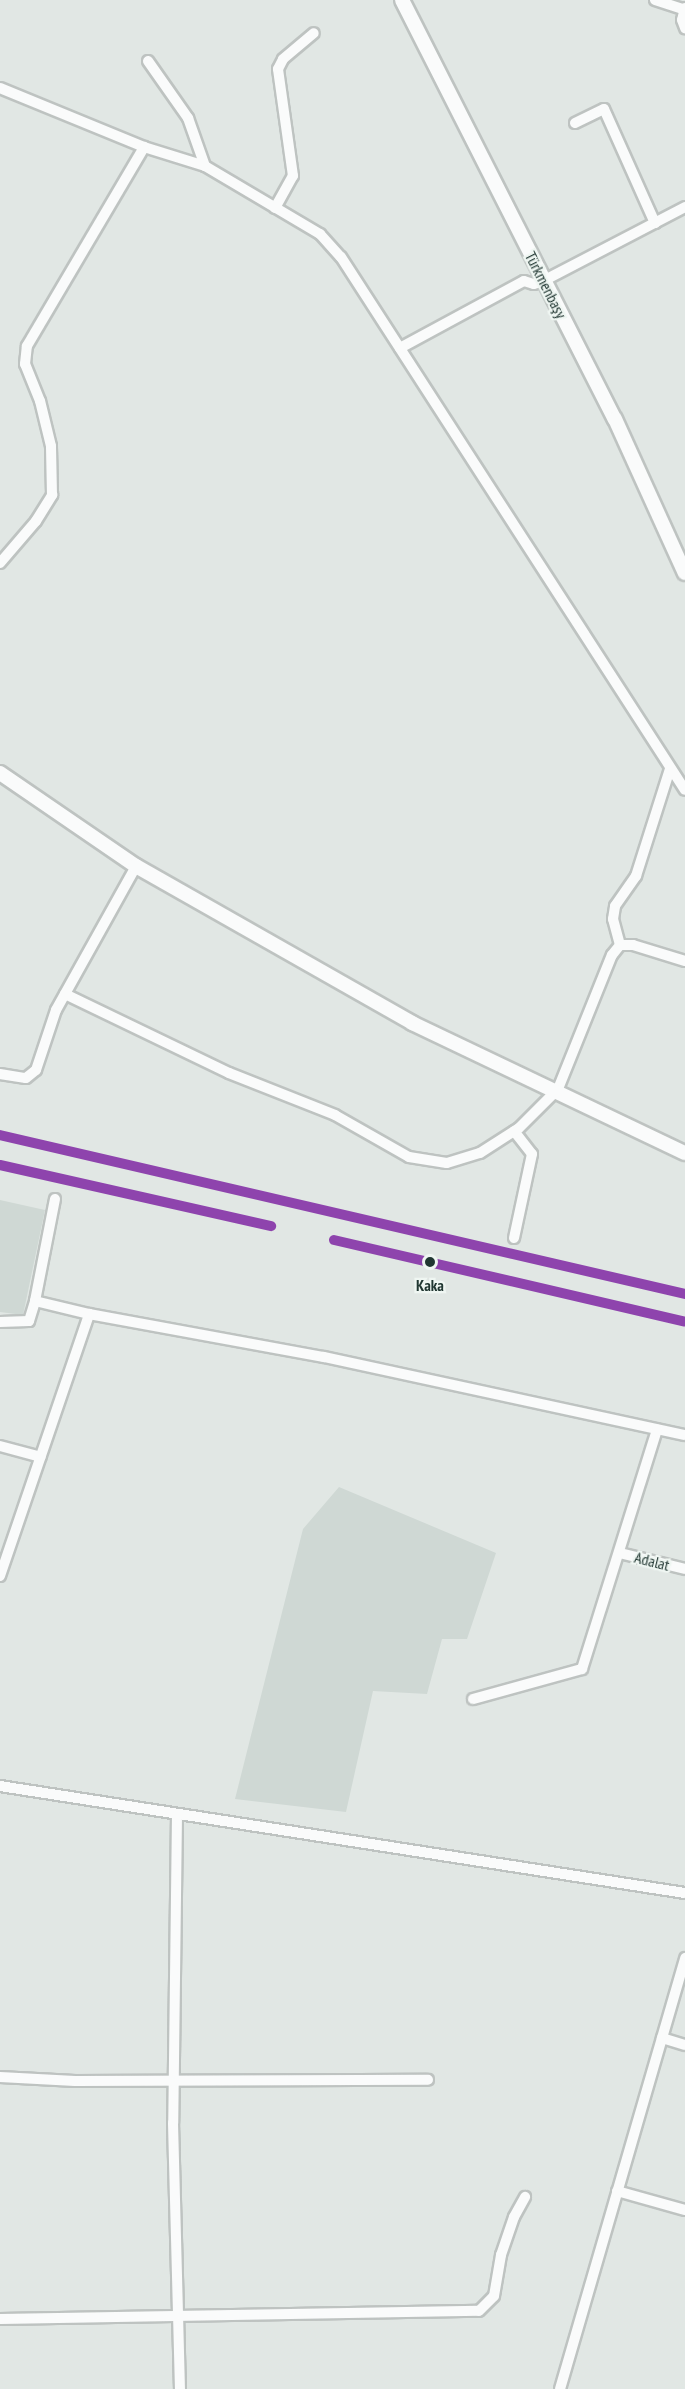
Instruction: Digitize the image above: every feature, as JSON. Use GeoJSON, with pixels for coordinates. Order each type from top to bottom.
{"type":"FeatureCollection","features":[{"type":"Feature","properties":{"kind":"street","name":"Türkmenbaşy"},"geometry":{"type":"LineString","coordinates":[[402,0],[615,419],[685,573]]}},
{"type":"Feature","properties":{"kind":"street"},"geometry":{"type":"LineString","coordinates":[[655,0],[684,8],[685,28]]}},
{"type":"Feature","properties":{"kind":"street"},"geometry":{"type":"LineString","coordinates":[[275,208],[293,176],[278,69],[283,59],[314,33]]}},
{"type":"Feature","properties":{"kind":"street"},"geometry":{"type":"LineString","coordinates":[[148,61],[188,118],[205,166]]}},
{"type":"Feature","properties":{"kind":"street"},"geometry":{"type":"LineString","coordinates":[[0,88],[144,147],[205,166],[320,234],[341,258],[685,790]]}},
{"type":"Feature","properties":{"kind":"street"},"geometry":{"type":"LineString","coordinates":[[575,123],[604,109],[655,223]]}},
{"type":"Feature","properties":{"kind":"street"},"geometry":{"type":"LineString","coordinates":[[0,563],[36,521],[52,495],[51,446],[40,401],[25,364],[27,346],[144,147]]}},
{"type":"Feature","properties":{"kind":"street"},"geometry":{"type":"LineString","coordinates":[[400,348],[524,281],[534,284],[543,281],[685,207]]}},
{"type":"Feature","properties":{"kind":"street"},"geometry":{"type":"LineString","coordinates":[[620,945],[613,919],[615,906],[636,876],[670,769]]}},
{"type":"Feature","properties":{"kind":"street"},"geometry":{"type":"LineString","coordinates":[[0,772],[136,866],[412,1023],[558,1089],[685,1153]]}},
{"type":"Feature","properties":{"kind":"street"},"geometry":{"type":"LineString","coordinates":[[0,1074],[27,1078],[36,1071],[65,994],[136,866]]}},
{"type":"Feature","properties":{"kind":"street"},"geometry":{"type":"LineString","coordinates":[[620,945],[633,945],[685,961]]}},
{"type":"Feature","properties":{"kind":"street"},"geometry":{"type":"LineString","coordinates":[[65,994],[229,1073],[335,1115],[410,1157],[447,1163],[480,1153],[514,1131],[558,1089],[612,955],[620,945]]}},
{"type":"Feature","properties":{"kind":"street"},"geometry":{"type":"LineString","coordinates":[[514,1131],[532,1154],[514,1238]]}},
{"type":"Feature","properties":{"kind":"street"},"geometry":{"type":"LineString","coordinates":[[0,1322],[29,1321],[55,1198]]}},
{"type":"Feature","properties":{"kind":"street"},"geometry":{"type":"LineString","coordinates":[[35,1301],[89,1314],[324,1357],[685,1435]]}},
{"type":"Feature","properties":{"kind":"street"},"geometry":{"type":"LineString","coordinates":[[0,1576],[89,1314]]}},
{"type":"Feature","properties":{"kind":"street"},"geometry":{"type":"LineString","coordinates":[[473,1699],[582,1669],[657,1429]]}},
{"type":"Feature","properties":{"kind":"street"},"geometry":{"type":"LineString","coordinates":[[0,1446],[41,1457]]}},
{"type":"Feature","properties":{"kind":"street","name":"Adalat"},"geometry":{"type":"LineString","coordinates":[[620,1553],[685,1569]]}},
{"type":"Feature","properties":{"kind":"street"},"geometry":{"type":"LineString","coordinates":[[0,1786],[685,1893]]}},
{"type":"Feature","properties":{"kind":"street"},"geometry":{"type":"LineString","coordinates":[[177,1814],[173,2079],[180,2389]]}},
{"type":"Feature","properties":{"kind":"street"},"geometry":{"type":"LineString","coordinates":[[560,2389],[685,1958]]}},
{"type":"Feature","properties":{"kind":"street"},"geometry":{"type":"LineString","coordinates":[[662,2038],[685,2045]]}},
{"type":"Feature","properties":{"kind":"street"},"geometry":{"type":"LineString","coordinates":[[0,2077],[75,2081],[428,2080]]}},
{"type":"Feature","properties":{"kind":"street"},"geometry":{"type":"LineString","coordinates":[[617,2191],[685,2210]]}},
{"type":"Feature","properties":{"kind":"street"},"geometry":{"type":"LineString","coordinates":[[0,2319],[479,2311],[494,2296],[501,2255],[514,2217],[525,2197]]}},
{"type":"Feature","properties":{"kind":"shaded area"},"geometry":{"type":"Polygon","coordinates":[[[0,1200],[45,1210],[23,1315],[0,1312],[0,1200]]]}},
{"type":"Feature","properties":{"kind":"shaded area"},"geometry":{"type":"Polygon","coordinates":[[[339,1487],[496,1553],[467,1639],[442,1639],[427,1694],[373,1691],[346,1812],[235,1799],[303,1529],[339,1487]]]}},
{"type":"Feature","properties":{"kind":"transit line"},"geometry":{"type":"LineString","coordinates":[[0,1135],[685,1294]]}},
{"type":"Feature","properties":{"kind":"transit line"},"geometry":{"type":"LineString","coordinates":[[0,1165],[271,1226]]}},
{"type":"Feature","properties":{"kind":"transit line"},"geometry":{"type":"LineString","coordinates":[[334,1240],[685,1322]]}},
{"type":"Feature","properties":{"kind":"place","name":"Kaka"},"geometry":{"type":"Point","coordinates":[430,1262]}}]}
